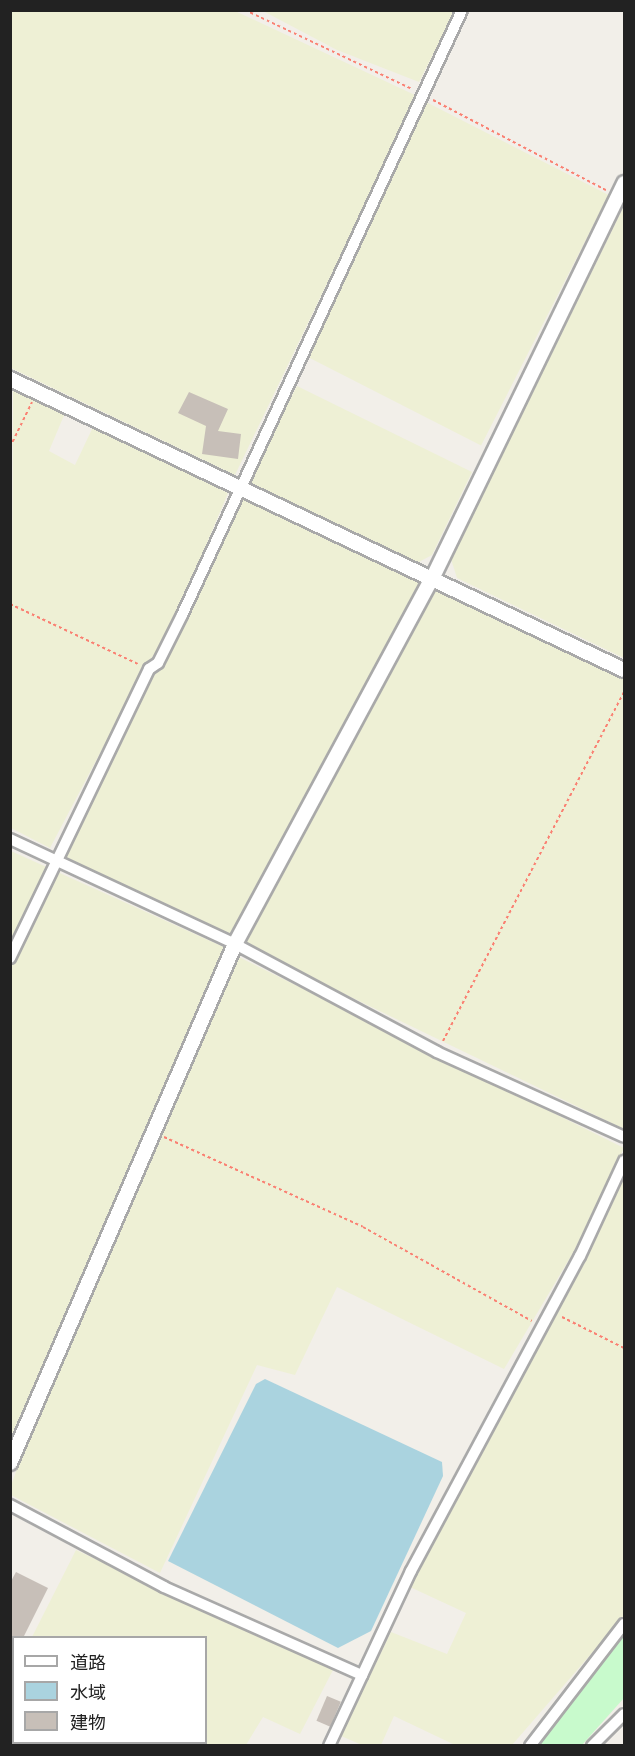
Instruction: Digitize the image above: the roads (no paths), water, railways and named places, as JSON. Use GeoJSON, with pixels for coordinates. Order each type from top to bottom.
{"type":"FeatureCollection","features":[{"type":"Feature","properties":{"kind":"street"},"geometry":{"type":"LineString","coordinates":[[10,958],[149,669],[158,663],[182,615],[236,489],[462,10]]}},
{"type":"Feature","properties":{"kind":"street"},"geometry":{"type":"LineString","coordinates":[[10,1463],[151,1131],[235,944],[433,577],[621,190]]}},
{"type":"Feature","properties":{"kind":"street"},"geometry":{"type":"LineString","coordinates":[[10,379],[236,489],[433,577],[624,670]]}},
{"type":"Feature","properties":{"kind":"street"},"geometry":{"type":"LineString","coordinates":[[10,839],[235,944],[438,1052],[624,1137]]}},
{"type":"Feature","properties":{"kind":"street"},"geometry":{"type":"LineString","coordinates":[[328,1746],[624,1161]]}},
{"type":"Feature","properties":{"kind":"street"},"geometry":{"type":"LineString","coordinates":[[10,1505],[164,1587],[362,1675]]}},
{"type":"Feature","properties":{"kind":"street"},"geometry":{"type":"LineString","coordinates":[[530,1746],[624,1624]]}},
{"type":"Feature","properties":{"kind":"street"},"geometry":{"type":"LineString","coordinates":[[592,1746],[624,1714]]}},
{"type":"Feature","properties":{"kind":"water"},"geometry":{"type":"Polygon","coordinates":[[[265,1379],[442,1462],[443,1476],[371,1631],[338,1648],[168,1561],[256,1384],[265,1379]]]}}]}
